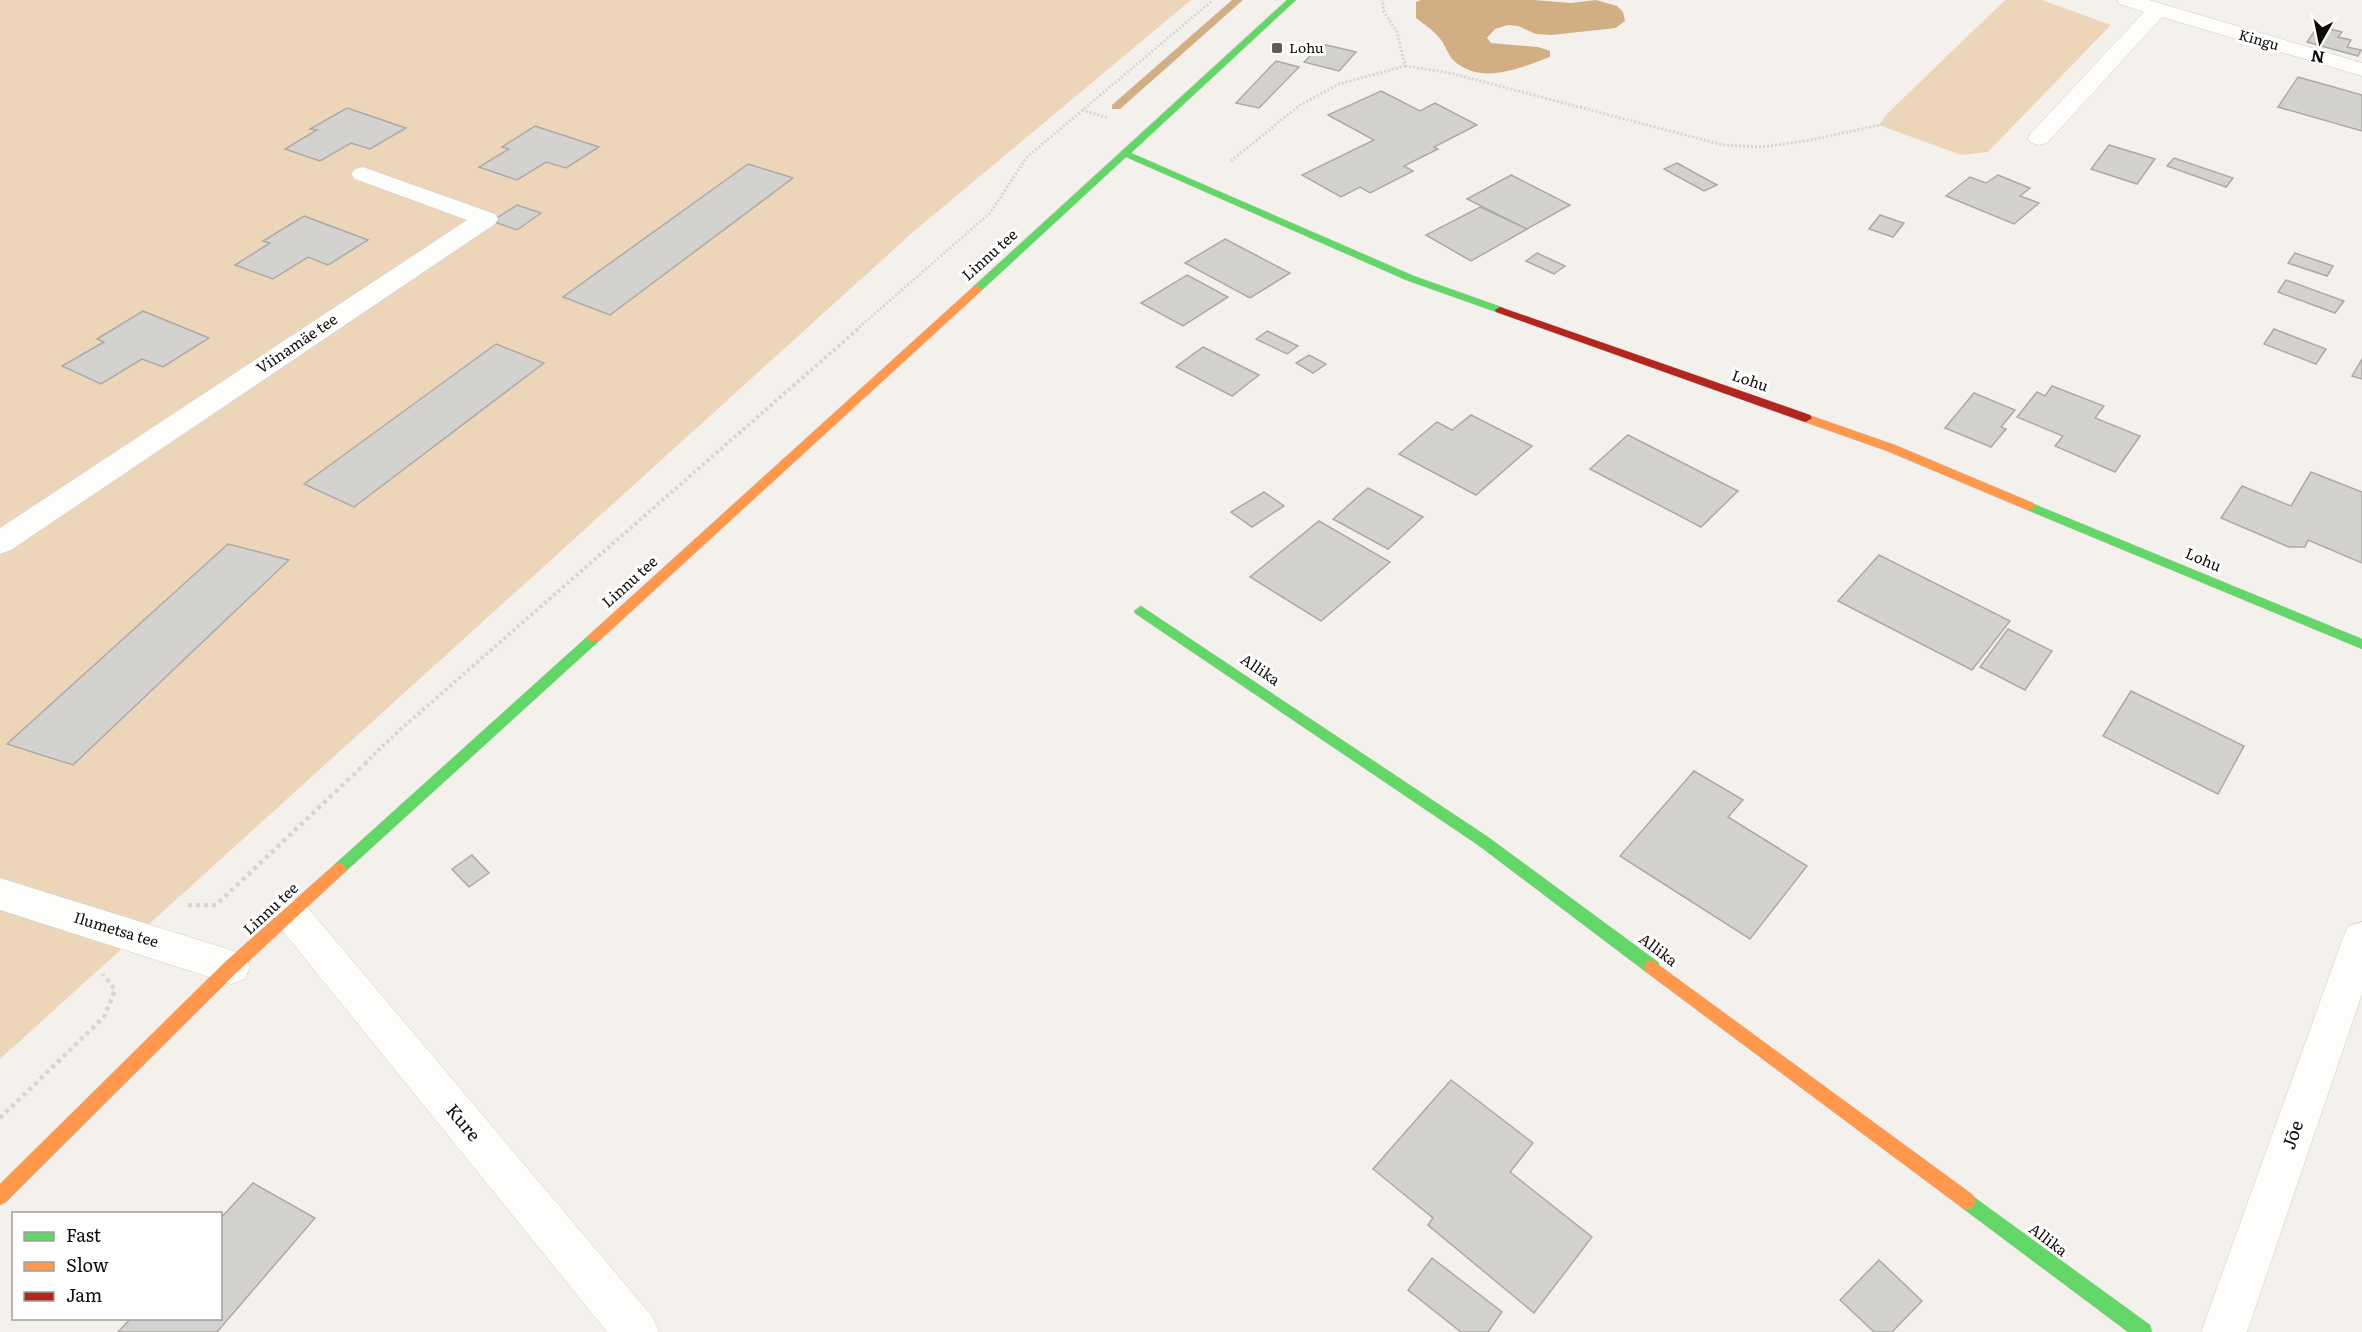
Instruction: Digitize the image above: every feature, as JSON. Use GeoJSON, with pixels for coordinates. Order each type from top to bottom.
{"type":"FeatureCollection","features":[{"type":"Feature","properties":{"kind":"street","name":"Linnu tee"},"geometry":{"type":"LineString","coordinates":[[0,1196],[231,968],[290,913],[1126,154],[1292,0]]}},
{"type":"Feature","properties":{"kind":"street","name":"Kingu"},"geometry":{"type":"LineString","coordinates":[[2127,0],[2362,70]]}},
{"type":"Feature","properties":{"kind":"street"},"geometry":{"type":"LineString","coordinates":[[2039,138],[2157,10]]}},
{"type":"Feature","properties":{"kind":"street","name":"Lohu"},"geometry":{"type":"LineString","coordinates":[[1126,154],[1410,278],[1891,448],[2362,644]]}},
{"type":"Feature","properties":{"kind":"street","name":"Viinamäe tee"},"geometry":{"type":"LineString","coordinates":[[0,543],[486,219],[363,174]]}},
{"type":"Feature","properties":{"kind":"street","name":"Allika"},"geometry":{"type":"LineString","coordinates":[[1141,611],[1483,841],[2143,1332]]}},
{"type":"Feature","properties":{"kind":"street","name":"Ilumetsa tee"},"geometry":{"type":"LineString","coordinates":[[0,894],[231,968]]}},
{"type":"Feature","properties":{"kind":"street","name":"Kure"},"geometry":{"type":"LineString","coordinates":[[290,913],[636,1332]]}},
{"type":"Feature","properties":{"kind":"street","name":"Jõe"},"geometry":{"type":"LineString","coordinates":[[2224,1332],[2362,938]]}},
{"type":"Feature","properties":{"kind":"path"},"geometry":{"type":"LineString","coordinates":[[0,1119],[104,1017],[116,990],[101,972],[136,936],[180,905],[216,904],[402,728],[990,213],[1027,157],[1213,0]]}},
{"type":"Feature","properties":{"kind":"path"},"geometry":{"type":"LineString","coordinates":[[1382,0],[1384,12],[1397,32],[1405,66]]}},
{"type":"Feature","properties":{"kind":"path"},"geometry":{"type":"LineString","coordinates":[[1200,186],[1299,105],[1339,84],[1405,66],[1472,79],[1723,145],[1762,147],[1801,142],[1893,122]]}},
{"type":"Feature","properties":{"kind":"shaded area"},"geometry":{"type":"Polygon","coordinates":[[[0,0],[1191,0],[912,233],[0,1059],[0,0]]]}},
{"type":"Feature","properties":{"kind":"shaded area"},"geometry":{"type":"Polygon","coordinates":[[[1421,0],[1534,0],[1571,3],[1596,0],[1617,6],[1623,12],[1625,21],[1616,28],[1551,35],[1536,34],[1518,26],[1508,25],[1495,29],[1487,38],[1491,43],[1538,47],[1550,51],[1550,57],[1514,70],[1476,72],[1464,68],[1453,60],[1439,37],[1416,18],[1416,2],[1421,0]]]}},
{"type":"Feature","properties":{"kind":"shaded area"},"geometry":{"type":"Polygon","coordinates":[[[2005,0],[2042,0],[2111,25],[1988,152],[1961,155],[1879,125],[1887,114],[2005,0]]]}},
{"type":"Feature","properties":{"kind":"building"},"geometry":{"type":"Polygon","coordinates":[[[2318,26],[2342,32],[2338,37],[2351,40],[2347,47],[2361,50],[2358,56],[2307,42],[2318,26]]]}},
{"type":"Feature","properties":{"kind":"building"},"geometry":{"type":"Polygon","coordinates":[[[1322,44],[1356,52],[1339,71],[1304,62],[1322,44]]]}},
{"type":"Feature","properties":{"kind":"building"},"geometry":{"type":"Polygon","coordinates":[[[1276,61],[1299,67],[1259,108],[1236,103],[1276,61]]]}},
{"type":"Feature","properties":{"kind":"building"},"geometry":{"type":"Polygon","coordinates":[[[2298,77],[2362,95],[2362,131],[2278,107],[2298,77]]]}},
{"type":"Feature","properties":{"kind":"building"},"geometry":{"type":"Polygon","coordinates":[[[1381,91],[1420,111],[1435,103],[1477,125],[1434,147],[1438,149],[1404,166],[1413,171],[1370,193],[1360,187],[1341,197],[1302,175],[1374,140],[1328,115],[1381,91]]]}},
{"type":"Feature","properties":{"kind":"building"},"geometry":{"type":"Polygon","coordinates":[[[347,108],[406,128],[370,149],[351,143],[320,161],[285,149],[317,130],[310,129],[347,108]]]}},
{"type":"Feature","properties":{"kind":"building"},"geometry":{"type":"Polygon","coordinates":[[[535,126],[599,147],[566,168],[546,162],[517,180],[479,167],[509,149],[502,147],[535,126]]]}},
{"type":"Feature","properties":{"kind":"building"},"geometry":{"type":"Polygon","coordinates":[[[2109,145],[2155,159],[2137,184],[2091,169],[2109,145]]]}},
{"type":"Feature","properties":{"kind":"building"},"geometry":{"type":"Polygon","coordinates":[[[2174,158],[2233,178],[2226,187],[2167,166],[2174,158]]]}},
{"type":"Feature","properties":{"kind":"building"},"geometry":{"type":"Polygon","coordinates":[[[1677,163],[1717,185],[1704,191],[1664,169],[1677,163]]]}},
{"type":"Feature","properties":{"kind":"building"},"geometry":{"type":"Polygon","coordinates":[[[748,164],[793,178],[610,315],[563,297],[748,164]]]}},
{"type":"Feature","properties":{"kind":"building"},"geometry":{"type":"Polygon","coordinates":[[[1511,175],[1570,205],[1527,229],[1467,199],[1511,175]]]}},
{"type":"Feature","properties":{"kind":"building"},"geometry":{"type":"Polygon","coordinates":[[[1998,175],[2030,188],[2020,196],[2039,203],[2014,224],[1946,196],[1970,177],[1986,183],[1998,175]]]}},
{"type":"Feature","properties":{"kind":"building"},"geometry":{"type":"Polygon","coordinates":[[[517,205],[541,213],[517,230],[492,221],[517,205]]]}},
{"type":"Feature","properties":{"kind":"building"},"geometry":{"type":"Polygon","coordinates":[[[1480,207],[1527,229],[1471,261],[1426,235],[1480,207]]]}},
{"type":"Feature","properties":{"kind":"building"},"geometry":{"type":"Polygon","coordinates":[[[1880,215],[1904,223],[1893,237],[1869,229],[1880,215]]]}},
{"type":"Feature","properties":{"kind":"building"},"geometry":{"type":"Polygon","coordinates":[[[304,216],[368,240],[328,265],[308,257],[273,279],[235,265],[270,243],[263,241],[304,216]]]}},
{"type":"Feature","properties":{"kind":"building"},"geometry":{"type":"Polygon","coordinates":[[[1225,239],[1290,273],[1250,298],[1185,263],[1225,239]]]}},
{"type":"Feature","properties":{"kind":"building"},"geometry":{"type":"Polygon","coordinates":[[[1537,253],[1565,266],[1554,274],[1526,261],[1537,253]]]}},
{"type":"Feature","properties":{"kind":"building"},"geometry":{"type":"Polygon","coordinates":[[[2295,253],[2333,266],[2327,276],[2288,263],[2295,253]]]}},
{"type":"Feature","properties":{"kind":"building"},"geometry":{"type":"Polygon","coordinates":[[[1187,275],[1228,297],[1183,326],[1141,303],[1187,275]]]}},
{"type":"Feature","properties":{"kind":"building"},"geometry":{"type":"Polygon","coordinates":[[[2286,280],[2344,301],[2335,313],[2278,292],[2286,280]]]}},
{"type":"Feature","properties":{"kind":"building"},"geometry":{"type":"Polygon","coordinates":[[[143,311],[209,338],[163,367],[142,359],[101,384],[62,366],[104,342],[97,339],[143,311]]]}},
{"type":"Feature","properties":{"kind":"building"},"geometry":{"type":"Polygon","coordinates":[[[2274,329],[2326,349],[2316,364],[2264,344],[2274,329]]]}},
{"type":"Feature","properties":{"kind":"building"},"geometry":{"type":"Polygon","coordinates":[[[1267,331],[1298,346],[1287,354],[1256,339],[1267,331]]]}},
{"type":"Feature","properties":{"kind":"building"},"geometry":{"type":"Polygon","coordinates":[[[496,344],[544,363],[354,507],[304,484],[496,344]]]}},
{"type":"Feature","properties":{"kind":"building"},"geometry":{"type":"Polygon","coordinates":[[[1203,347],[1259,375],[1232,396],[1176,367],[1203,347]]]}},
{"type":"Feature","properties":{"kind":"building"},"geometry":{"type":"Polygon","coordinates":[[[1309,355],[1326,364],[1313,373],[1296,363],[1309,355]]]}},
{"type":"Feature","properties":{"kind":"building"},"geometry":{"type":"Polygon","coordinates":[[[2362,359],[2362,379],[2352,376],[2362,359]]]}},
{"type":"Feature","properties":{"kind":"building"},"geometry":{"type":"Polygon","coordinates":[[[2052,386],[2104,406],[2095,418],[2140,436],[2115,472],[2055,446],[2063,436],[2017,417],[2037,392],[2045,396],[2052,386]]]}},
{"type":"Feature","properties":{"kind":"building"},"geometry":{"type":"Polygon","coordinates":[[[1974,393],[2015,410],[2001,427],[2006,429],[1991,447],[1945,428],[1974,393]]]}},
{"type":"Feature","properties":{"kind":"building"},"geometry":{"type":"Polygon","coordinates":[[[1471,415],[1532,446],[1476,495],[1399,454],[1437,422],[1452,430],[1471,415]]]}},
{"type":"Feature","properties":{"kind":"building"},"geometry":{"type":"Polygon","coordinates":[[[1628,435],[1738,491],[1701,527],[1590,469],[1628,435]]]}},
{"type":"Feature","properties":{"kind":"building"},"geometry":{"type":"Polygon","coordinates":[[[2311,472],[2362,492],[2362,563],[2308,540],[2305,547],[2289,547],[2221,518],[2242,486],[2291,506],[2311,472]]]}},
{"type":"Feature","properties":{"kind":"building"},"geometry":{"type":"Polygon","coordinates":[[[1368,488],[1423,517],[1388,549],[1333,519],[1368,488]]]}},
{"type":"Feature","properties":{"kind":"building"},"geometry":{"type":"Polygon","coordinates":[[[1264,492],[1284,506],[1252,527],[1231,512],[1264,492]]]}},
{"type":"Feature","properties":{"kind":"building"},"geometry":{"type":"Polygon","coordinates":[[[1319,521],[1390,562],[1321,621],[1250,577],[1319,521]]]}},
{"type":"Feature","properties":{"kind":"building"},"geometry":{"type":"Polygon","coordinates":[[[228,544],[289,560],[73,765],[7,744],[228,544]]]}},
{"type":"Feature","properties":{"kind":"building"},"geometry":{"type":"Polygon","coordinates":[[[1879,555],[2010,621],[1972,670],[1838,601],[1879,555]]]}},
{"type":"Feature","properties":{"kind":"building"},"geometry":{"type":"Polygon","coordinates":[[[2008,629],[2052,651],[2025,690],[1980,667],[2008,629]]]}},
{"type":"Feature","properties":{"kind":"building"},"geometry":{"type":"Polygon","coordinates":[[[2131,691],[2244,746],[2218,794],[2103,736],[2131,691]]]}},
{"type":"Feature","properties":{"kind":"building"},"geometry":{"type":"Polygon","coordinates":[[[1694,771],[1743,800],[1728,817],[1807,866],[1750,939],[1620,856],[1694,771]]]}},
{"type":"Feature","properties":{"kind":"building"},"geometry":{"type":"Polygon","coordinates":[[[472,855],[489,873],[469,887],[452,869],[472,855]]]}},
{"type":"Feature","properties":{"kind":"building"},"geometry":{"type":"Polygon","coordinates":[[[1451,1080],[1533,1143],[1510,1172],[1592,1237],[1534,1313],[1428,1225],[1433,1218],[1373,1169],[1451,1080]]]}},
{"type":"Feature","properties":{"kind":"building"},"geometry":{"type":"Polygon","coordinates":[[[253,1183],[315,1218],[217,1332],[118,1332],[129,1320],[222,1320],[222,1217],[253,1183]]]}},
{"type":"Feature","properties":{"kind":"building"},"geometry":{"type":"Polygon","coordinates":[[[1432,1258],[1502,1312],[1488,1332],[1461,1332],[1408,1290],[1432,1258]]]}},
{"type":"Feature","properties":{"kind":"building"},"geometry":{"type":"Polygon","coordinates":[[[1879,1260],[1922,1301],[1892,1332],[1874,1332],[1840,1300],[1879,1260]]]}},
{"type":"Feature","properties":{"kind":"waterway"},"geometry":{"type":"LineString","coordinates":[[1116,107],[1238,0]]}},
{"type":"Feature","properties":{"kind":"traffic: fast"},"geometry":{"type":"LineString","coordinates":[[977,289],[1292,0]]}},
{"type":"Feature","properties":{"kind":"traffic: fast"},"geometry":{"type":"LineString","coordinates":[[1126,154],[1410,278],[1500,310]]}},
{"type":"Feature","properties":{"kind":"traffic: fast"},"geometry":{"type":"LineString","coordinates":[[2029,506],[2362,644]]}},
{"type":"Feature","properties":{"kind":"traffic: fast"},"geometry":{"type":"LineString","coordinates":[[1141,611],[1483,841],[1652,967]]}},
{"type":"Feature","properties":{"kind":"traffic: fast"},"geometry":{"type":"LineString","coordinates":[[339,869],[594,638]]}},
{"type":"Feature","properties":{"kind":"traffic: fast"},"geometry":{"type":"LineString","coordinates":[[1967,1201],[2143,1332]]}},
{"type":"Feature","properties":{"kind":"traffic: slow"},"geometry":{"type":"LineString","coordinates":[[594,638],[977,289]]}},
{"type":"Feature","properties":{"kind":"traffic: slow"},"geometry":{"type":"LineString","coordinates":[[1806,418],[1891,448],[2029,506]]}},
{"type":"Feature","properties":{"kind":"traffic: slow"},"geometry":{"type":"LineString","coordinates":[[0,1196],[231,967],[339,869]]}},
{"type":"Feature","properties":{"kind":"traffic: slow"},"geometry":{"type":"LineString","coordinates":[[1652,967],[1967,1201]]}},
{"type":"Feature","properties":{"kind":"traffic: jam"},"geometry":{"type":"LineString","coordinates":[[1500,310],[1806,418]]}},
{"type":"Feature","properties":{"kind":"place","name":"Lohu"},"geometry":{"type":"Point","coordinates":[1277,48]}}]}
